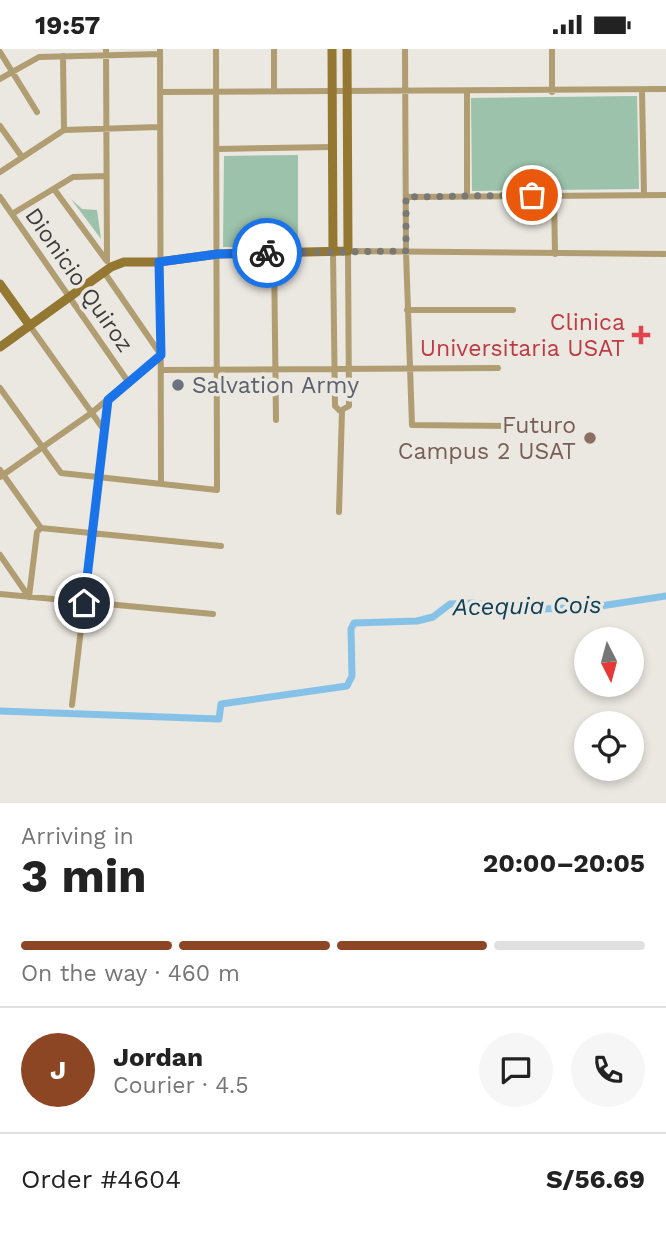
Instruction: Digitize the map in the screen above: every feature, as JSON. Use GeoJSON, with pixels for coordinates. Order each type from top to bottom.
{"type":"FeatureCollection","features":[{"type":"Feature","properties":{"kind":"street"},"geometry":{"type":"LineString","coordinates":[[44,49],[49,56]]}},
{"type":"Feature","properties":{"kind":"street"},"geometry":{"type":"LineString","coordinates":[[0,387],[61,473],[217,490],[216,49]]}},
{"type":"Feature","properties":{"kind":"street"},"geometry":{"type":"LineString","coordinates":[[274,49],[274,89]]}},
{"type":"Feature","properties":{"kind":"street"},"geometry":{"type":"LineString","coordinates":[[332,49],[334,370],[335,406],[342,411]]}},
{"type":"Feature","properties":{"kind":"street"},"geometry":{"type":"LineString","coordinates":[[342,411],[349,406],[350,370],[347,49]]}},
{"type":"Feature","properties":{"kind":"street"},"geometry":{"type":"LineString","coordinates":[[405,49],[408,369],[412,425],[510,426]]}},
{"type":"Feature","properties":{"kind":"street"},"geometry":{"type":"LineString","coordinates":[[552,49],[552,92]]}},
{"type":"Feature","properties":{"kind":"street"},"geometry":{"type":"LineString","coordinates":[[0,52],[37,112]]}},
{"type":"Feature","properties":{"kind":"street"},"geometry":{"type":"LineString","coordinates":[[106,52],[107,267]]}},
{"type":"Feature","properties":{"kind":"street"},"geometry":{"type":"LineString","coordinates":[[0,79],[29,60],[49,56],[160,52],[160,484]]}},
{"type":"Feature","properties":{"kind":"street"},"geometry":{"type":"LineString","coordinates":[[63,56],[64,130]]}},
{"type":"Feature","properties":{"kind":"street"},"geometry":{"type":"LineString","coordinates":[[160,92],[274,89],[467,92],[666,89]]}},
{"type":"Feature","properties":{"kind":"street"},"geometry":{"type":"LineString","coordinates":[[642,90],[644,195]]}},
{"type":"Feature","properties":{"kind":"street"},"geometry":{"type":"LineString","coordinates":[[467,92],[467,196]]}},
{"type":"Feature","properties":{"kind":"street"},"geometry":{"type":"LineString","coordinates":[[0,126],[22,157]]}},
{"type":"Feature","properties":{"kind":"street"},"geometry":{"type":"LineString","coordinates":[[0,172],[64,130],[159,127]]}},
{"type":"Feature","properties":{"kind":"street"},"geometry":{"type":"LineString","coordinates":[[218,149],[332,146]]}},
{"type":"Feature","properties":{"kind":"street"},"geometry":{"type":"LineString","coordinates":[[12,214],[73,177],[106,176]]}},
{"type":"Feature","properties":{"kind":"street"},"geometry":{"type":"LineString","coordinates":[[54,189],[107,267],[161,355]]}},
{"type":"Feature","properties":{"kind":"street"},"geometry":{"type":"LineString","coordinates":[[554,195],[555,254]]}},
{"type":"Feature","properties":{"kind":"street"},"geometry":{"type":"LineString","coordinates":[[406,197],[666,195]]}},
{"type":"Feature","properties":{"kind":"street","name":"Dionicio Quiroz"},"geometry":{"type":"LineString","coordinates":[[0,197],[129,383]]}},
{"type":"Feature","properties":{"kind":"street"},"geometry":{"type":"LineString","coordinates":[[0,347],[107,267],[124,262],[159,262],[218,254],[348,251],[666,254]]}},
{"type":"Feature","properties":{"kind":"street"},"geometry":{"type":"LineString","coordinates":[[274,253],[276,420]]}},
{"type":"Feature","properties":{"kind":"street"},"geometry":{"type":"LineString","coordinates":[[0,284],[104,431]]}},
{"type":"Feature","properties":{"kind":"street"},"geometry":{"type":"LineString","coordinates":[[407,310],[513,310]]}},
{"type":"Feature","properties":{"kind":"street"},"geometry":{"type":"LineString","coordinates":[[161,355],[90,414],[1,474],[41,528],[221,546]]}},
{"type":"Feature","properties":{"kind":"street"},"geometry":{"type":"LineString","coordinates":[[161,370],[498,368]]}},
{"type":"Feature","properties":{"kind":"street"},"geometry":{"type":"LineString","coordinates":[[72,705],[108,400]]}},
{"type":"Feature","properties":{"kind":"street"},"geometry":{"type":"LineString","coordinates":[[339,512],[342,411]]}},
{"type":"Feature","properties":{"kind":"street"},"geometry":{"type":"LineString","coordinates":[[29,597],[37,532],[41,528]]}},
{"type":"Feature","properties":{"kind":"street"},"geometry":{"type":"LineString","coordinates":[[0,555],[29,597]]}},
{"type":"Feature","properties":{"kind":"street"},"geometry":{"type":"LineString","coordinates":[[0,594],[213,614]]}},
{"type":"Feature","properties":{"kind":"green space"},"geometry":{"type":"Polygon","coordinates":[[[637,96],[639,189],[472,191],[471,98],[637,96]]]}},
{"type":"Feature","properties":{"kind":"green space"},"geometry":{"type":"Polygon","coordinates":[[[298,155],[298,246],[223,247],[224,156],[298,155]]]}},
{"type":"Feature","properties":{"kind":"green space"},"geometry":{"type":"Polygon","coordinates":[[[71,199],[82,209],[97,210],[101,239],[71,199]]]}},
{"type":"Feature","properties":{"kind":"waterway","name":"Acequia Cois"},"geometry":{"type":"LineString","coordinates":[[0,711],[219,719],[221,704],[347,686],[352,676],[351,629],[354,623],[417,621],[433,617],[450,604],[474,603],[518,610],[594,607],[666,596]]}},
{"type":"Feature","properties":{"kind":"way so far"},"geometry":{"type":"LineString","coordinates":[[267,253],[406,251],[406,197],[532,195]]}},
{"type":"Feature","properties":{"kind":"place","name":"Clinica Universitaria USAT"},"geometry":{"type":"Point","coordinates":[641,335]}},
{"type":"Feature","properties":{"kind":"place","name":"Salvation Army"},"geometry":{"type":"Point","coordinates":[178,385]}},
{"type":"Feature","properties":{"kind":"place","name":"Futuro Campus 2 USAT"},"geometry":{"type":"Point","coordinates":[590,438]}},
{"type":"Feature","properties":{"kind":"route"},"geometry":{"type":"LineString","coordinates":[[84,603],[108,400],[161,355],[159,262],[218,254],[267,253]]}}]}
